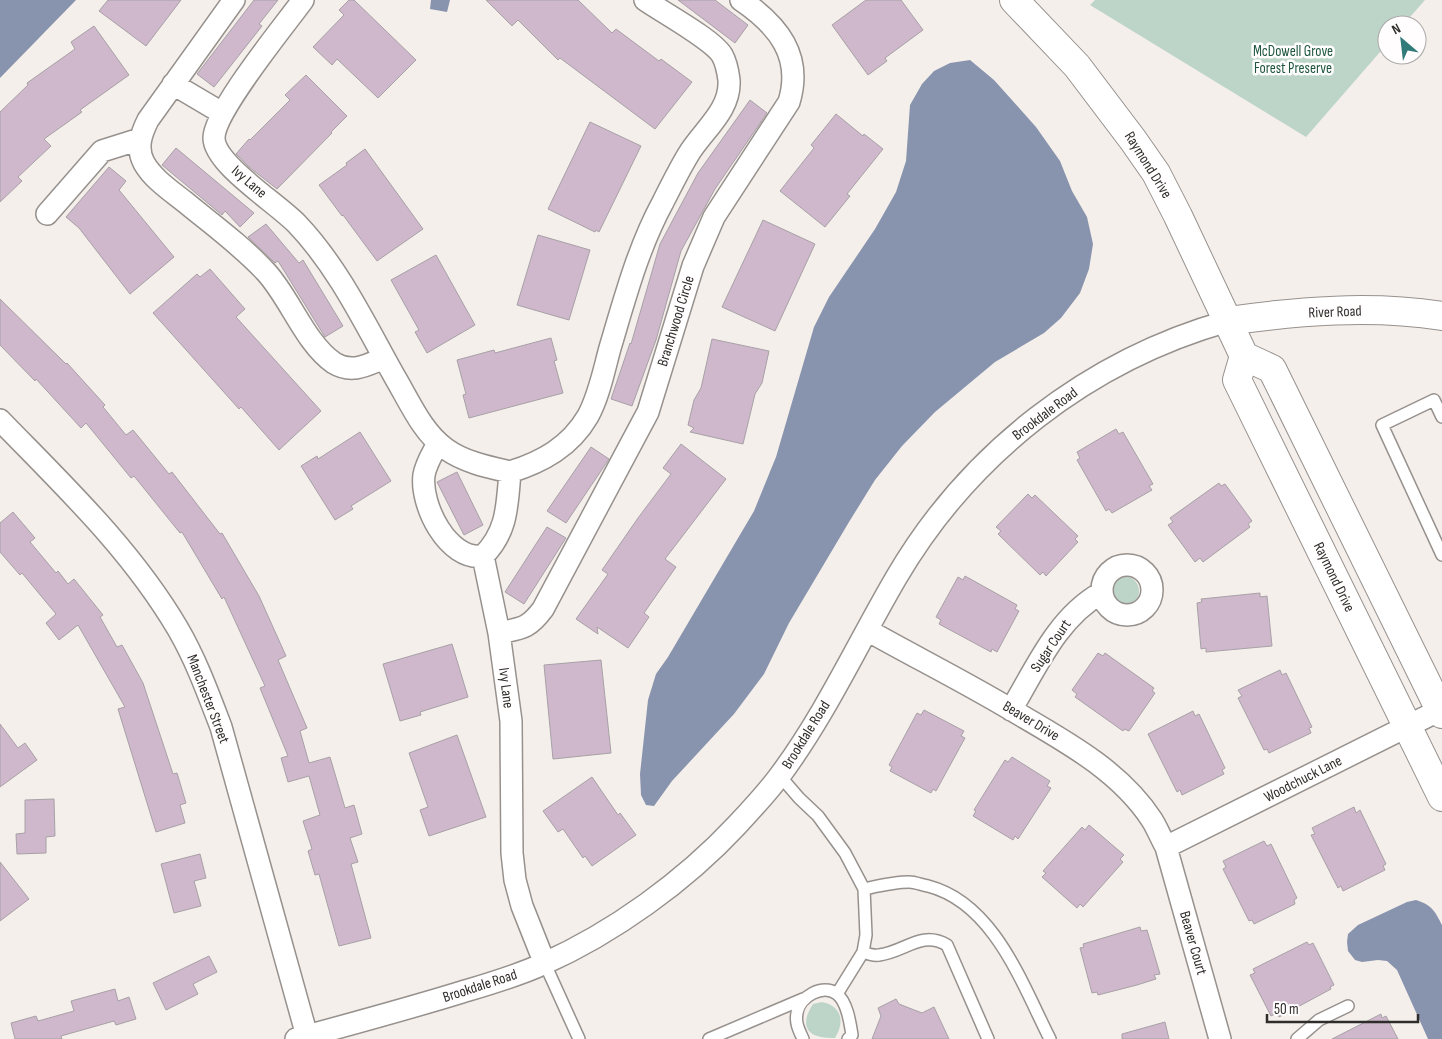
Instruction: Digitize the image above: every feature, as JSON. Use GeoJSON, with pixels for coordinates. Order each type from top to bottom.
{"type":"FeatureCollection","features":[{"type":"Feature","properties":{"kind":"street"},"geometry":{"type":"LineString","coordinates":[[234,0],[148,120],[140,139],[140,154],[144,164],[154,176],[242,248],[266,272],[278,286],[306,332],[334,362],[352,369],[360,368],[384,358]]}},
{"type":"Feature","properties":{"kind":"street","name":"Ivy Lane"},"geometry":{"type":"LineString","coordinates":[[303,0],[222,113],[214,138],[216,148],[235,172],[296,223],[319,250],[342,284],[418,416],[438,443],[460,457],[510,472]]}},
{"type":"Feature","properties":{"kind":"street"},"geometry":{"type":"LineString","coordinates":[[438,443],[424,473],[426,503],[436,526],[458,550],[474,557],[483,556],[494,545],[504,522],[510,472],[547,458],[578,431],[589,415],[637,256],[688,154],[722,110],[729,83],[722,55],[709,43],[645,0]]}},
{"type":"Feature","properties":{"kind":"street","name":"Branchwood Circle"},"geometry":{"type":"LineString","coordinates":[[499,633],[524,627],[534,622],[543,609],[648,412],[693,266],[710,226],[789,102],[793,89],[794,73],[791,57],[785,43],[775,29],[759,13],[741,0]]}},
{"type":"Feature","properties":{"kind":"street","name":"Raymond Drive"},"geometry":{"type":"LineString","coordinates":[[1014,0],[1077,66],[1116,116],[1156,173],[1244,356],[1237,380],[1442,797]]}},
{"type":"Feature","properties":{"kind":"street"},"geometry":{"type":"LineString","coordinates":[[173,84],[222,113]]}},
{"type":"Feature","properties":{"kind":"street"},"geometry":{"type":"LineString","coordinates":[[47,214],[102,151],[140,139]]}},
{"type":"Feature","properties":{"kind":"street","name":"River Road"},"geometry":{"type":"LineString","coordinates":[[1228,321],[1336,310],[1390,310],[1442,316]]}},
{"type":"Feature","properties":{"kind":"street","name":"Brookdale Road"},"geometry":{"type":"LineString","coordinates":[[304,1038],[428,1003],[509,978],[545,964],[598,936],[648,903],[696,865],[729,833],[780,776],[810,732],[898,575],[938,514],[970,476],[1018,431],[1056,402],[1097,376],[1173,340],[1228,321]]}},
{"type":"Feature","properties":{"kind":"street"},"geometry":{"type":"LineString","coordinates":[[1244,356],[1272,369],[1441,711]]}},
{"type":"Feature","properties":{"kind":"street","name":"Manchester Street"},"geometry":{"type":"LineString","coordinates":[[0,420],[88,510],[120,546],[162,603],[204,681],[221,727],[304,1038]]}},
{"type":"Feature","properties":{"kind":"street","name":"Ivy Lane"},"geometry":{"type":"LineString","coordinates":[[483,556],[499,633],[511,721],[512,854],[515,880],[522,906],[545,964]]}},
{"type":"Feature","properties":{"kind":"street","name":"Sugar Court"},"geometry":{"type":"LineString","coordinates":[[1011,710],[1049,645],[1066,621],[1081,606],[1101,593]]}},
{"type":"Feature","properties":{"kind":"street","name":"Beaver Drive"},"geometry":{"type":"LineString","coordinates":[[867,630],[1082,752],[1113,777],[1142,807],[1153,821],[1166,847]]}},
{"type":"Feature","properties":{"kind":"street","name":"Woodchuck Lane"},"geometry":{"type":"LineString","coordinates":[[1166,847],[1441,711]]}},
{"type":"Feature","properties":{"kind":"street","name":"Beaver Court"},"geometry":{"type":"LineString","coordinates":[[1166,847],[1220,1039]]}},
{"type":"Feature","properties":{"kind":"lane"},"geometry":{"type":"LineString","coordinates":[[1442,417],[1434,400],[1382,425],[1442,555]]}},
{"type":"Feature","properties":{"kind":"lane"},"geometry":{"type":"LineString","coordinates":[[780,776],[798,798],[818,816],[845,852],[864,889],[866,934],[863,952],[837,994]]}},
{"type":"Feature","properties":{"kind":"lane"},"geometry":{"type":"LineString","coordinates":[[864,889],[910,882],[936,888],[974,910],[993,934],[1012,964],[1050,1039]]}},
{"type":"Feature","properties":{"kind":"lane"},"geometry":{"type":"LineString","coordinates":[[863,952],[877,956],[893,952],[926,938],[938,939],[947,945],[988,1039]]}},
{"type":"Feature","properties":{"kind":"lane"},"geometry":{"type":"LineString","coordinates":[[545,964],[579,1039]]}},
{"type":"Feature","properties":{"kind":"lane"},"geometry":{"type":"LineString","coordinates":[[710,1039],[818,991],[828,990],[837,994],[849,1018],[852,1034],[848,1039]]}},
{"type":"Feature","properties":{"kind":"lane"},"geometry":{"type":"LineString","coordinates":[[803,999],[797,1011],[797,1026],[803,1039]]}},
{"type":"Feature","properties":{"kind":"lane"},"geometry":{"type":"LineString","coordinates":[[1297,1039],[1319,1020],[1348,1006]]}},
{"type":"Feature","properties":{"kind":"green space","name":"McDowell Grove Forest Preserve"},"geometry":{"type":"Polygon","coordinates":[[[1095,0],[1425,0],[1412,15],[1377,15],[1377,55],[1306,137],[1090,5],[1095,0]]]}},
{"type":"Feature","properties":{"kind":"green space"},"geometry":{"type":"Polygon","coordinates":[[[1124,576],[1134,581],[1139,591],[1134,601],[1124,606],[1114,601],[1109,591],[1114,581],[1124,576]]]}},
{"type":"Feature","properties":{"kind":"green space"},"geometry":{"type":"Polygon","coordinates":[[[822,1002],[834,1007],[840,1015],[840,1026],[835,1038],[826,1038],[812,1034],[806,1025],[806,1019],[813,1004],[822,1002]]]}},
{"type":"Feature","properties":{"kind":"water"},"geometry":{"type":"Polygon","coordinates":[[[0,0],[76,0],[0,78],[0,0]]]}},
{"type":"Feature","properties":{"kind":"water"},"geometry":{"type":"Polygon","coordinates":[[[431,0],[450,0],[447,12],[430,9],[431,0]]]}},
{"type":"Feature","properties":{"kind":"water"},"geometry":{"type":"Polygon","coordinates":[[[970,60],[994,80],[1036,127],[1060,161],[1072,191],[1087,217],[1093,244],[1089,269],[1080,293],[1061,318],[1044,333],[995,362],[935,412],[902,446],[875,480],[849,522],[789,623],[764,674],[734,714],[672,781],[654,806],[646,805],[641,795],[640,774],[648,700],[656,674],[668,657],[754,511],[776,457],[814,327],[829,297],[875,229],[896,192],[906,161],[910,105],[922,84],[934,71],[950,63],[970,60]]]}},
{"type":"Feature","properties":{"kind":"water"},"geometry":{"type":"Polygon","coordinates":[[[1416,900],[1432,909],[1442,925],[1442,1039],[1428,1039],[1397,970],[1387,961],[1362,962],[1355,960],[1348,951],[1348,934],[1358,925],[1407,902],[1416,900]]]}},
{"type":"Feature","properties":{"kind":"building"},"geometry":{"type":"Polygon","coordinates":[[[108,0],[181,0],[146,46],[99,11],[108,0]]]}},
{"type":"Feature","properties":{"kind":"building"},"geometry":{"type":"Polygon","coordinates":[[[254,0],[278,0],[259,24],[262,26],[214,87],[197,74],[254,0]]]}},
{"type":"Feature","properties":{"kind":"building"},"geometry":{"type":"Polygon","coordinates":[[[349,0],[354,0],[416,60],[378,98],[337,59],[332,65],[313,47],[344,15],[339,10],[349,0]]]}},
{"type":"Feature","properties":{"kind":"building"},"geometry":{"type":"Polygon","coordinates":[[[486,0],[578,0],[612,33],[616,29],[659,61],[661,59],[692,82],[655,129],[560,58],[558,60],[518,20],[512,26],[486,0]]]}},
{"type":"Feature","properties":{"kind":"building"},"geometry":{"type":"Polygon","coordinates":[[[678,0],[715,0],[748,25],[735,43],[678,0]]]}},
{"type":"Feature","properties":{"kind":"building"},"geometry":{"type":"Polygon","coordinates":[[[866,0],[901,0],[923,30],[885,58],[887,61],[868,75],[832,25],[866,0]]]}},
{"type":"Feature","properties":{"kind":"building"},"geometry":{"type":"Polygon","coordinates":[[[94,26],[129,75],[80,110],[82,112],[44,139],[51,146],[18,177],[22,181],[0,202],[0,112],[28,85],[27,83],[75,49],[71,42],[94,26]]]}},
{"type":"Feature","properties":{"kind":"building"},"geometry":{"type":"Polygon","coordinates":[[[306,75],[347,116],[277,189],[236,154],[290,100],[285,95],[306,75]]]}},
{"type":"Feature","properties":{"kind":"building"},"geometry":{"type":"Polygon","coordinates":[[[750,100],[767,113],[715,189],[681,251],[656,340],[632,406],[611,399],[631,344],[660,244],[698,173],[750,100]]]}},
{"type":"Feature","properties":{"kind":"building"},"geometry":{"type":"Polygon","coordinates":[[[836,114],[863,136],[864,134],[883,149],[847,194],[850,196],[825,227],[780,191],[814,148],[811,145],[836,114]]]}},
{"type":"Feature","properties":{"kind":"building"},"geometry":{"type":"Polygon","coordinates":[[[590,122],[641,146],[599,232],[596,230],[595,232],[548,209],[590,122]]]}},
{"type":"Feature","properties":{"kind":"building"},"geometry":{"type":"Polygon","coordinates":[[[176,148],[254,213],[240,227],[225,211],[222,215],[162,165],[176,148]]]}},
{"type":"Feature","properties":{"kind":"building"},"geometry":{"type":"Polygon","coordinates":[[[365,149],[423,229],[377,261],[319,185],[347,165],[346,163],[365,149]]]}},
{"type":"Feature","properties":{"kind":"building"},"geometry":{"type":"Polygon","coordinates":[[[109,167],[126,181],[119,190],[174,257],[130,294],[79,228],[66,217],[109,167]]]}},
{"type":"Feature","properties":{"kind":"building"},"geometry":{"type":"Polygon","coordinates":[[[763,220],[815,244],[775,331],[722,307],[763,220]]]}},
{"type":"Feature","properties":{"kind":"building"},"geometry":{"type":"Polygon","coordinates":[[[266,224],[299,263],[303,260],[343,326],[325,337],[278,261],[275,263],[248,237],[266,224]]]}},
{"type":"Feature","properties":{"kind":"building"},"geometry":{"type":"Polygon","coordinates":[[[538,235],[590,250],[569,320],[517,305],[538,235]]]}},
{"type":"Feature","properties":{"kind":"building"},"geometry":{"type":"Polygon","coordinates":[[[436,255],[475,325],[427,353],[415,332],[419,330],[391,280],[436,255]]]}},
{"type":"Feature","properties":{"kind":"building"},"geometry":{"type":"Polygon","coordinates":[[[210,269],[245,309],[236,317],[321,411],[279,450],[241,407],[239,409],[153,313],[197,274],[200,277],[210,269]]]}},
{"type":"Feature","properties":{"kind":"building"},"geometry":{"type":"Polygon","coordinates":[[[0,299],[67,363],[105,405],[103,407],[126,435],[133,430],[169,474],[172,472],[220,534],[222,533],[259,596],[286,656],[278,660],[307,728],[300,731],[309,763],[330,757],[345,808],[354,805],[362,834],[350,838],[358,862],[351,864],[371,938],[339,946],[319,874],[315,875],[308,851],[312,849],[303,821],[320,815],[309,776],[288,782],[281,758],[288,756],[260,688],[265,686],[224,597],[222,599],[182,532],[180,533],[134,476],[131,478],[86,423],[81,428],[36,379],[35,381],[0,345],[0,299]]]}},
{"type":"Feature","properties":{"kind":"building"},"geometry":{"type":"Polygon","coordinates":[[[551,338],[557,360],[554,361],[563,393],[469,418],[463,395],[466,394],[457,360],[494,350],[495,353],[551,338]]]}},
{"type":"Feature","properties":{"kind":"building"},"geometry":{"type":"Polygon","coordinates":[[[712,339],[769,351],[762,383],[755,394],[743,444],[690,432],[694,428],[688,425],[694,400],[701,388],[712,339]]]}},
{"type":"Feature","properties":{"kind":"building"},"geometry":{"type":"Polygon","coordinates":[[[1116,429],[1119,434],[1123,432],[1153,484],[1149,486],[1152,490],[1112,513],[1109,509],[1106,511],[1077,460],[1080,458],[1077,452],[1116,429]]]}},
{"type":"Feature","properties":{"kind":"building"},"geometry":{"type":"Polygon","coordinates":[[[360,432],[391,481],[351,506],[353,509],[335,520],[301,466],[317,456],[318,459],[360,432]]]}},
{"type":"Feature","properties":{"kind":"building"},"geometry":{"type":"Polygon","coordinates":[[[681,444],[726,479],[665,559],[676,567],[644,613],[649,617],[628,648],[597,627],[598,634],[576,619],[608,574],[602,570],[671,474],[663,468],[681,444]]]}},
{"type":"Feature","properties":{"kind":"building"},"geometry":{"type":"Polygon","coordinates":[[[591,447],[609,459],[566,523],[547,511],[591,447]]]}},
{"type":"Feature","properties":{"kind":"building"},"geometry":{"type":"Polygon","coordinates":[[[457,472],[483,525],[464,535],[437,482],[457,472]]]}},
{"type":"Feature","properties":{"kind":"building"},"geometry":{"type":"Polygon","coordinates":[[[1219,483],[1221,486],[1225,484],[1252,521],[1248,524],[1250,527],[1203,562],[1200,558],[1195,562],[1168,525],[1173,522],[1170,518],[1219,483]]]}},
{"type":"Feature","properties":{"kind":"building"},"geometry":{"type":"Polygon","coordinates":[[[1028,494],[1032,498],[1035,495],[1078,536],[1075,539],[1078,542],[1046,576],[1043,572],[1040,575],[998,534],[1001,531],[996,527],[1028,494]]]}},
{"type":"Feature","properties":{"kind":"building"},"geometry":{"type":"Polygon","coordinates":[[[13,512],[35,538],[30,542],[56,573],[58,571],[68,584],[74,579],[103,615],[100,617],[117,647],[122,645],[143,683],[173,774],[177,773],[186,803],[180,805],[185,823],[156,832],[118,709],[125,707],[78,625],[59,640],[46,623],[56,614],[22,573],[20,575],[0,552],[0,523],[13,512]]]}},
{"type":"Feature","properties":{"kind":"building"},"geometry":{"type":"Polygon","coordinates":[[[547,527],[566,538],[524,604],[505,592],[547,527]]]}},
{"type":"Feature","properties":{"kind":"building"},"geometry":{"type":"Polygon","coordinates":[[[965,576],[1017,605],[1015,609],[1019,611],[997,652],[992,649],[991,652],[939,624],[941,620],[936,617],[958,577],[963,580],[965,576]]]}},
{"type":"Feature","properties":{"kind":"building"},"geometry":{"type":"Polygon","coordinates":[[[1260,593],[1260,597],[1267,596],[1272,646],[1206,652],[1206,648],[1201,649],[1197,603],[1202,602],[1201,599],[1260,593]]]}},
{"type":"Feature","properties":{"kind":"building"},"geometry":{"type":"Polygon","coordinates":[[[452,644],[468,697],[420,712],[421,715],[400,721],[383,664],[452,644]]]}},
{"type":"Feature","properties":{"kind":"building"},"geometry":{"type":"Polygon","coordinates":[[[1098,653],[1103,656],[1105,653],[1154,688],[1152,691],[1155,693],[1129,731],[1124,729],[1123,731],[1075,697],[1077,694],[1072,690],[1098,653]]]}},
{"type":"Feature","properties":{"kind":"building"},"geometry":{"type":"Polygon","coordinates":[[[601,660],[611,753],[553,759],[544,665],[601,660]]]}},
{"type":"Feature","properties":{"kind":"building"},"geometry":{"type":"Polygon","coordinates":[[[1280,670],[1282,675],[1286,673],[1312,727],[1309,728],[1311,733],[1269,753],[1267,749],[1264,750],[1238,698],[1242,696],[1238,690],[1280,670]]]}},
{"type":"Feature","properties":{"kind":"building"},"geometry":{"type":"Polygon","coordinates":[[[924,710],[964,731],[961,736],[965,738],[936,791],[933,789],[931,793],[890,771],[892,767],[889,765],[917,713],[921,715],[924,710]]]}},
{"type":"Feature","properties":{"kind":"building"},"geometry":{"type":"Polygon","coordinates":[[[1193,711],[1195,716],[1199,714],[1225,768],[1222,770],[1224,774],[1182,795],[1180,790],[1177,792],[1148,734],[1193,711]]]}},
{"type":"Feature","properties":{"kind":"building"},"geometry":{"type":"Polygon","coordinates":[[[0,724],[18,748],[25,743],[37,760],[0,787],[0,724]]]}},
{"type":"Feature","properties":{"kind":"building"},"geometry":{"type":"Polygon","coordinates":[[[457,735],[486,817],[429,836],[420,810],[428,807],[409,753],[457,735]]]}},
{"type":"Feature","properties":{"kind":"building"},"geometry":{"type":"Polygon","coordinates":[[[1012,757],[1050,781],[1047,786],[1051,788],[1018,839],[1015,836],[1013,840],[973,816],[976,811],[974,810],[1005,760],[1008,762],[1012,757]]]}},
{"type":"Feature","properties":{"kind":"building"},"geometry":{"type":"Polygon","coordinates":[[[592,777],[618,815],[620,813],[636,835],[592,866],[585,856],[583,858],[563,829],[558,832],[543,811],[592,777]]]}},
{"type":"Feature","properties":{"kind":"building"},"geometry":{"type":"Polygon","coordinates":[[[54,799],[55,836],[46,837],[46,853],[17,854],[16,834],[25,833],[25,800],[54,799]]]}},
{"type":"Feature","properties":{"kind":"building"},"geometry":{"type":"Polygon","coordinates":[[[1354,807],[1356,813],[1360,810],[1386,864],[1383,866],[1385,870],[1343,891],[1341,886],[1338,888],[1311,835],[1315,834],[1312,828],[1354,807]]]}},
{"type":"Feature","properties":{"kind":"building"},"geometry":{"type":"Polygon","coordinates":[[[1089,825],[1124,855],[1120,859],[1123,862],[1083,907],[1080,904],[1077,908],[1042,877],[1046,873],[1043,871],[1082,827],[1085,830],[1089,825]]]}},
{"type":"Feature","properties":{"kind":"building"},"geometry":{"type":"Polygon","coordinates":[[[1264,841],[1267,846],[1271,844],[1297,898],[1294,900],[1295,904],[1254,924],[1252,920],[1249,921],[1223,869],[1226,867],[1223,861],[1264,841]]]}},
{"type":"Feature","properties":{"kind":"building"},"geometry":{"type":"Polygon","coordinates":[[[200,854],[206,878],[194,881],[201,906],[174,913],[161,864],[200,854]]]}},
{"type":"Feature","properties":{"kind":"building"},"geometry":{"type":"Polygon","coordinates":[[[0,862],[29,899],[0,921],[0,862]]]}},
{"type":"Feature","properties":{"kind":"building"},"geometry":{"type":"Polygon","coordinates":[[[1140,927],[1141,931],[1147,930],[1160,974],[1154,975],[1156,979],[1137,985],[1098,995],[1097,992],[1092,993],[1080,948],[1084,947],[1083,944],[1140,927]]]}},
{"type":"Feature","properties":{"kind":"building"},"geometry":{"type":"Polygon","coordinates":[[[1307,942],[1309,945],[1313,943],[1334,985],[1330,987],[1331,989],[1279,1017],[1277,1013],[1271,1016],[1250,975],[1255,973],[1253,969],[1307,942]]]}},
{"type":"Feature","properties":{"kind":"building"},"geometry":{"type":"Polygon","coordinates":[[[209,956],[217,972],[193,984],[198,994],[166,1010],[153,983],[209,956]]]}},
{"type":"Feature","properties":{"kind":"building"},"geometry":{"type":"Polygon","coordinates":[[[115,989],[118,1001],[129,997],[136,1019],[116,1025],[114,1021],[61,1036],[62,1039],[15,1039],[11,1023],[36,1016],[38,1021],[74,1011],[71,1001],[115,989]]]}},
{"type":"Feature","properties":{"kind":"building"},"geometry":{"type":"Polygon","coordinates":[[[896,999],[899,1004],[922,1013],[934,1007],[949,1039],[872,1039],[881,1016],[878,1008],[896,999]]]}},
{"type":"Feature","properties":{"kind":"building"},"geometry":{"type":"Polygon","coordinates":[[[1381,1014],[1382,1018],[1386,1016],[1398,1039],[1332,1039],[1381,1014]]]}},
{"type":"Feature","properties":{"kind":"building"},"geometry":{"type":"Polygon","coordinates":[[[1165,1022],[1169,1039],[1122,1039],[1122,1034],[1165,1022]]]}}]}
